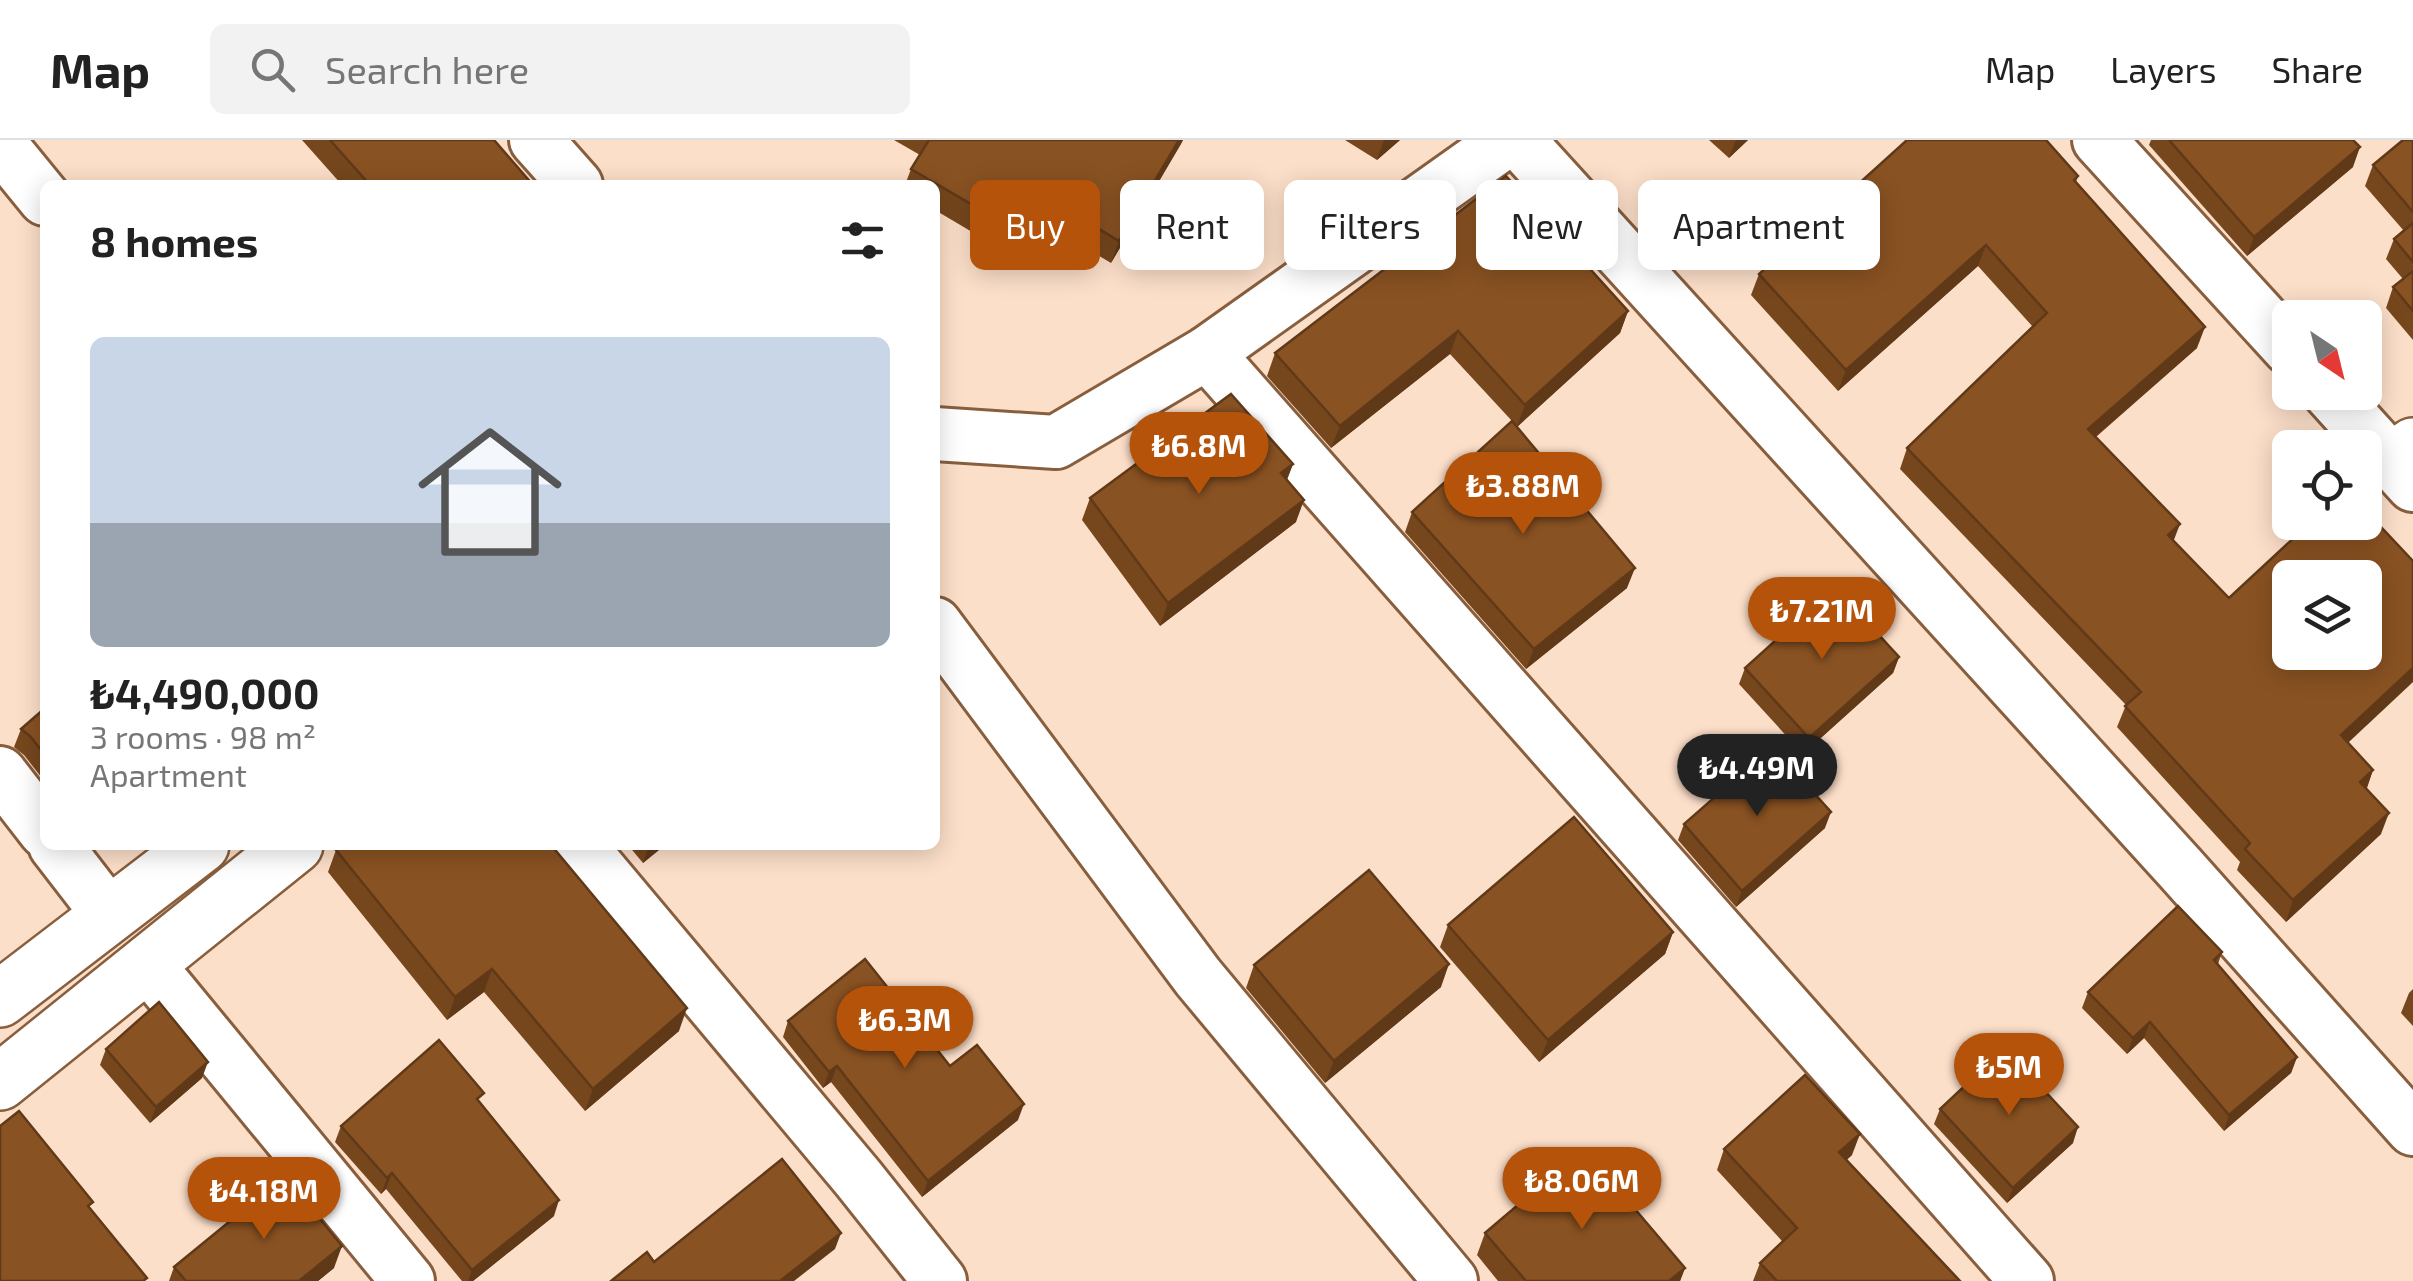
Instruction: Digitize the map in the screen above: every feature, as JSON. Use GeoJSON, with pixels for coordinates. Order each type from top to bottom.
{"type":"FeatureCollection","features":[{"type":"Feature","properties":{"kind":"street"},"geometry":{"type":"LineString","coordinates":[[536,140],[572,180]]}},
{"type":"Feature","properties":{"kind":"street"},"geometry":{"type":"LineString","coordinates":[[940,434],[1056,442],[1207,353],[1506,140]]}},
{"type":"Feature","properties":{"kind":"street"},"geometry":{"type":"LineString","coordinates":[[1518,140],[2413,1130]]}},
{"type":"Feature","properties":{"kind":"street"},"geometry":{"type":"LineString","coordinates":[[2099,140],[2272,329]]}},
{"type":"Feature","properties":{"kind":"street"},"geometry":{"type":"LineString","coordinates":[[0,144],[40,194]]}},
{"type":"Feature","properties":{"kind":"street"},"geometry":{"type":"LineString","coordinates":[[1207,353],[2027,1281]]}},
{"type":"Feature","properties":{"kind":"street"},"geometry":{"type":"LineString","coordinates":[[2349,410],[2406,464]]}},
{"type":"Feature","properties":{"kind":"street"},"geometry":{"type":"LineString","coordinates":[[940,631],[1198,977],[1451,1281]]}},
{"type":"Feature","properties":{"kind":"street"},"geometry":{"type":"LineString","coordinates":[[0,772],[40,824]]}},
{"type":"Feature","properties":{"kind":"street"},"geometry":{"type":"LineString","coordinates":[[60,850],[109,915]]}},
{"type":"Feature","properties":{"kind":"street"},"geometry":{"type":"LineString","coordinates":[[0,999],[194,850]]}},
{"type":"Feature","properties":{"kind":"street"},"geometry":{"type":"LineString","coordinates":[[0,1082],[289,850]]}},
{"type":"Feature","properties":{"kind":"street"},"geometry":{"type":"LineString","coordinates":[[583,850],[940,1281]]}},
{"type":"Feature","properties":{"kind":"street"},"geometry":{"type":"LineString","coordinates":[[148,965],[408,1281]]}},
{"type":"Feature","properties":{"kind":"building"},"geometry":{"type":"Polygon","coordinates":[[[330,140],[494,140],[529,180],[366,180],[330,140]]]}},
{"type":"Feature","properties":{"kind":"building"},"geometry":{"type":"Polygon","coordinates":[[[929,140],[1179,140],[1155,180],[1120,180],[1119,241],[1100,229],[1100,180],[970,180],[970,203],[940,186],[940,180],[930,180],[911,169],[929,140]]]}},
{"type":"Feature","properties":{"kind":"building"},"geometry":{"type":"Polygon","coordinates":[[[1907,140],[2046,140],[2078,176],[2074,180],[2205,327],[2088,429],[2180,524],[2168,535],[2229,598],[2292,540],[2382,540],[2382,528],[2413,561],[2413,668],[2341,735],[2373,770],[2360,782],[2389,813],[2293,900],[2245,849],[2250,843],[2125,706],[2141,692],[1907,448],[2047,313],[1986,245],[1846,370],[1759,274],[1763,270],[1880,270],[1880,180],[1863,180],[1907,140]]]}},
{"type":"Feature","properties":{"kind":"building"},"geometry":{"type":"Polygon","coordinates":[[[2169,140],[2353,140],[2360,147],[2254,237],[2169,140]]]}},
{"type":"Feature","properties":{"kind":"building"},"geometry":{"type":"Polygon","coordinates":[[[2403,140],[2413,140],[2413,212],[2373,165],[2403,140]]]}},
{"type":"Feature","properties":{"kind":"building"},"geometry":{"type":"Polygon","coordinates":[[[1476,199],[1476,270],[1591,270],[1628,311],[1525,405],[1458,331],[1340,426],[1275,353],[1383,270],[1456,270],[1456,214],[1476,199]]]}},
{"type":"Feature","properties":{"kind":"building"},"geometry":{"type":"Polygon","coordinates":[[[2413,223],[2413,262],[2394,239],[2413,223]]]}},
{"type":"Feature","properties":{"kind":"building"},"geometry":{"type":"Polygon","coordinates":[[[2413,271],[2413,311],[2393,287],[2413,271]]]}},
{"type":"Feature","properties":{"kind":"building"},"geometry":{"type":"Polygon","coordinates":[[[1231,394],[1293,464],[1281,473],[1304,500],[1168,603],[1090,498],[1231,394]]]}},
{"type":"Feature","properties":{"kind":"building"},"geometry":{"type":"Polygon","coordinates":[[[1512,421],[1635,568],[1534,649],[1412,512],[1512,421]]]}},
{"type":"Feature","properties":{"kind":"building"},"geometry":{"type":"Polygon","coordinates":[[[1835,587],[1899,657],[1809,738],[1745,668],[1835,587]]]}},
{"type":"Feature","properties":{"kind":"building"},"geometry":{"type":"Polygon","coordinates":[[[40,712],[40,749],[30,736],[21,729],[40,712]]]}},
{"type":"Feature","properties":{"kind":"building"},"geometry":{"type":"Polygon","coordinates":[[[1772,747],[1831,812],[1742,891],[1684,824],[1772,747]]]}},
{"type":"Feature","properties":{"kind":"building"},"geometry":{"type":"Polygon","coordinates":[[[1574,817],[1673,932],[1548,1040],[1448,925],[1574,817]]]}},
{"type":"Feature","properties":{"kind":"building"},"geometry":{"type":"Polygon","coordinates":[[[336,850],[555,850],[687,1008],[593,1089],[492,969],[455,997],[336,850]]]}},
{"type":"Feature","properties":{"kind":"building"},"geometry":{"type":"Polygon","coordinates":[[[1369,870],[1449,964],[1334,1061],[1254,965],[1369,870]]]}},
{"type":"Feature","properties":{"kind":"building"},"geometry":{"type":"Polygon","coordinates":[[[2178,906],[2222,952],[2214,960],[2297,1057],[2229,1115],[2150,1022],[2133,1038],[2088,992],[2178,906]]]}},
{"type":"Feature","properties":{"kind":"building"},"geometry":{"type":"Polygon","coordinates":[[[865,959],[950,1066],[977,1045],[1024,1104],[928,1181],[837,1066],[829,1072],[788,1021],[865,959]]]}},
{"type":"Feature","properties":{"kind":"building"},"geometry":{"type":"Polygon","coordinates":[[[159,1002],[208,1062],[156,1107],[106,1049],[159,1002]]]}},
{"type":"Feature","properties":{"kind":"building"},"geometry":{"type":"Polygon","coordinates":[[[439,1040],[484,1093],[477,1099],[559,1200],[472,1270],[392,1173],[387,1178],[341,1126],[439,1040]]]}},
{"type":"Feature","properties":{"kind":"building"},"geometry":{"type":"Polygon","coordinates":[[[2005,1048],[2078,1127],[2013,1188],[1940,1109],[2005,1048]]]}},
{"type":"Feature","properties":{"kind":"building"},"geometry":{"type":"Polygon","coordinates":[[[1805,1075],[1860,1134],[1839,1152],[1960,1281],[1777,1281],[1760,1263],[1797,1228],[1724,1149],[1805,1075]]]}},
{"type":"Feature","properties":{"kind":"building"},"geometry":{"type":"Polygon","coordinates":[[[19,1111],[93,1202],[88,1206],[147,1278],[143,1281],[0,1281],[0,1126],[19,1111]]]}},
{"type":"Feature","properties":{"kind":"building"},"geometry":{"type":"Polygon","coordinates":[[[1584,1149],[1685,1268],[1669,1281],[1526,1281],[1485,1233],[1584,1149]]]}},
{"type":"Feature","properties":{"kind":"building"},"geometry":{"type":"Polygon","coordinates":[[[782,1159],[841,1233],[780,1281],[611,1281],[647,1252],[654,1262],[782,1159]]]}},
{"type":"Feature","properties":{"kind":"building"},"geometry":{"type":"Polygon","coordinates":[[[285,1176],[342,1246],[299,1281],[186,1281],[174,1267],[285,1176]]]}}]}
